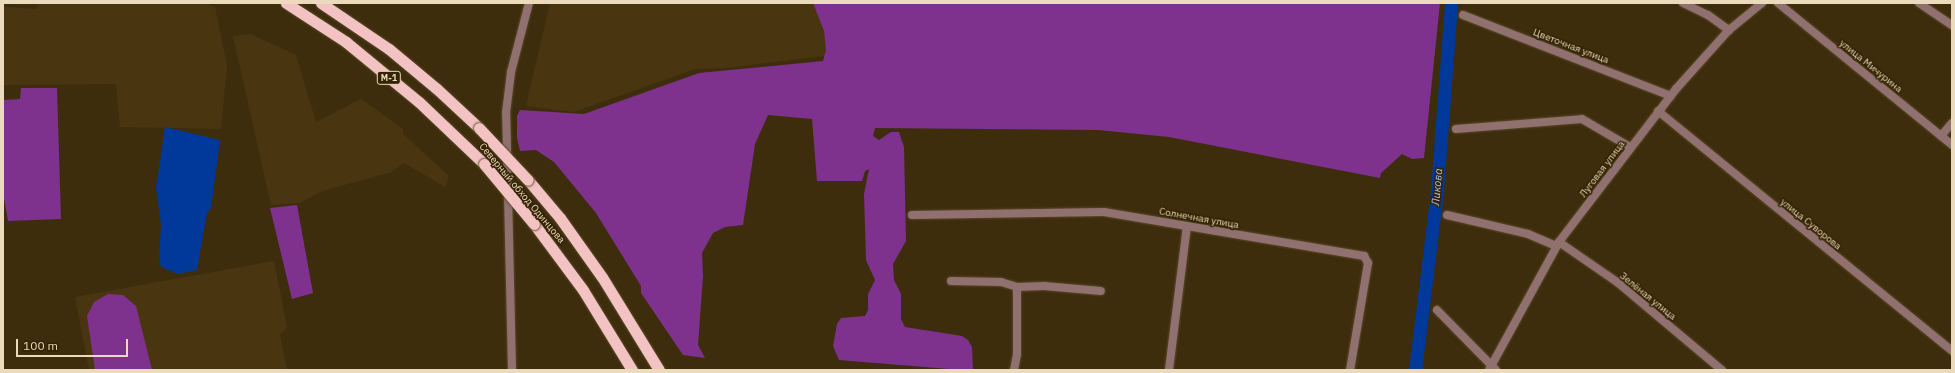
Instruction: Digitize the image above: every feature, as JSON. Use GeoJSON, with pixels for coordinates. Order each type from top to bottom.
{"type":"FeatureCollection","features":[{"type":"Feature","properties":{"kind":"highway","name":"Северный обход Одинцова"},"geometry":{"type":"LineString","coordinates":[[286,3],[346,42],[424,107],[484,164],[534,224],[583,290],[632,370]]}},
{"type":"Feature","properties":{"kind":"highway","name":"Северный обход Одинцова"},"geometry":{"type":"LineString","coordinates":[[321,3],[389,49],[437,89],[479,128],[528,180],[582,247],[658,370]]}},
{"type":"Feature","properties":{"kind":"street"},"geometry":{"type":"LineString","coordinates":[[512,370],[506,113],[511,72],[529,3]]}},
{"type":"Feature","properties":{"kind":"street"},"geometry":{"type":"LineString","coordinates":[[1683,3],[1708,15],[1729,30]]}},
{"type":"Feature","properties":{"kind":"street","name":"Луговая улица"},"geometry":{"type":"LineString","coordinates":[[1492,368],[1557,244],[1658,111],[1729,30],[1762,3]]}},
{"type":"Feature","properties":{"kind":"street","name":"улица Мичурина"},"geometry":{"type":"LineString","coordinates":[[1778,3],[1952,145]]}},
{"type":"Feature","properties":{"kind":"street"},"geometry":{"type":"LineString","coordinates":[[1919,3],[1952,25]]}},
{"type":"Feature","properties":{"kind":"street","name":"Цветочная улица"},"geometry":{"type":"LineString","coordinates":[[1463,15],[1671,96]]}},
{"type":"Feature","properties":{"kind":"street","name":"улица Суворова"},"geometry":{"type":"LineString","coordinates":[[1658,111],[1952,352]]}},
{"type":"Feature","properties":{"kind":"street"},"geometry":{"type":"LineString","coordinates":[[1456,129],[1582,120],[1630,147]]}},
{"type":"Feature","properties":{"kind":"street"},"geometry":{"type":"LineString","coordinates":[[1942,136],[1952,123]]}},
{"type":"Feature","properties":{"kind":"street","name":"Солнечная улица"},"geometry":{"type":"LineString","coordinates":[[912,215],[1104,212],[1366,258],[1368,263],[1350,370]]}},
{"type":"Feature","properties":{"kind":"street","name":"Зелёная улица"},"geometry":{"type":"LineString","coordinates":[[1447,215],[1533,235],[1557,244],[1617,282],[1722,370]]}},
{"type":"Feature","properties":{"kind":"street"},"geometry":{"type":"LineString","coordinates":[[1169,370],[1187,226]]}},
{"type":"Feature","properties":{"kind":"street"},"geometry":{"type":"LineString","coordinates":[[951,281],[1001,282],[1017,287],[1044,286],[1101,291]]}},
{"type":"Feature","properties":{"kind":"street"},"geometry":{"type":"LineString","coordinates":[[1014,370],[1017,354],[1017,287]]}},
{"type":"Feature","properties":{"kind":"street"},"geometry":{"type":"LineString","coordinates":[[1437,310],[1492,368]]}},
{"type":"Feature","properties":{"kind":"shaded area"},"geometry":{"type":"Polygon","coordinates":[[[38,3],[204,3],[215,7],[227,66],[221,129],[120,127],[116,84],[3,85],[3,7],[37,9],[38,3]]]}},
{"type":"Feature","properties":{"kind":"shaded area"},"geometry":{"type":"Polygon","coordinates":[[[550,3],[815,3],[834,55],[725,68],[695,69],[574,112],[526,106],[550,3]]]}},
{"type":"Feature","properties":{"kind":"shaded area"},"geometry":{"type":"Polygon","coordinates":[[[813,3],[1440,3],[1424,158],[1412,159],[1402,154],[1381,173],[1380,178],[1169,137],[1098,130],[875,128],[873,136],[879,140],[891,132],[899,132],[904,147],[906,241],[893,264],[894,280],[901,294],[901,319],[905,327],[962,336],[968,340],[972,347],[973,370],[961,370],[839,360],[833,346],[837,324],[841,318],[865,316],[868,310],[868,294],[875,280],[866,260],[864,194],[869,169],[865,171],[862,181],[817,181],[812,119],[768,115],[755,144],[743,225],[725,227],[713,233],[702,253],[703,276],[698,345],[705,358],[683,355],[641,293],[641,286],[596,213],[554,162],[536,150],[520,151],[517,138],[517,116],[520,110],[584,114],[699,73],[823,61],[826,50],[824,31],[813,3]]]}},
{"type":"Feature","properties":{"kind":"shaded area"},"geometry":{"type":"Polygon","coordinates":[[[251,34],[296,55],[316,122],[361,99],[403,129],[403,134],[449,176],[445,187],[404,163],[392,172],[322,191],[300,203],[271,205],[233,36],[251,34]]]}},
{"type":"Feature","properties":{"kind":"shaded area"},"geometry":{"type":"Polygon","coordinates":[[[21,88],[57,88],[61,219],[8,221],[3,193],[3,100],[20,99],[21,88]]]}},
{"type":"Feature","properties":{"kind":"shaded area"},"geometry":{"type":"Polygon","coordinates":[[[297,205],[313,293],[292,299],[270,208],[297,205]]]}},
{"type":"Feature","properties":{"kind":"shaded area"},"geometry":{"type":"Polygon","coordinates":[[[274,261],[287,327],[280,335],[287,370],[89,370],[75,297],[274,261]]]}},
{"type":"Feature","properties":{"kind":"shaded area"},"geometry":{"type":"Polygon","coordinates":[[[108,294],[123,295],[136,306],[152,370],[95,370],[87,316],[94,302],[108,294]]]}},
{"type":"Feature","properties":{"kind":"water"},"geometry":{"type":"Polygon","coordinates":[[[165,127],[220,140],[211,208],[207,213],[197,270],[178,274],[161,267],[159,257],[161,225],[156,188],[165,127]]]}},
{"type":"Feature","properties":{"kind":"waterway","name":"Ликова"},"geometry":{"type":"LineString","coordinates":[[1415,370],[1437,190],[1451,3]]}}]}
